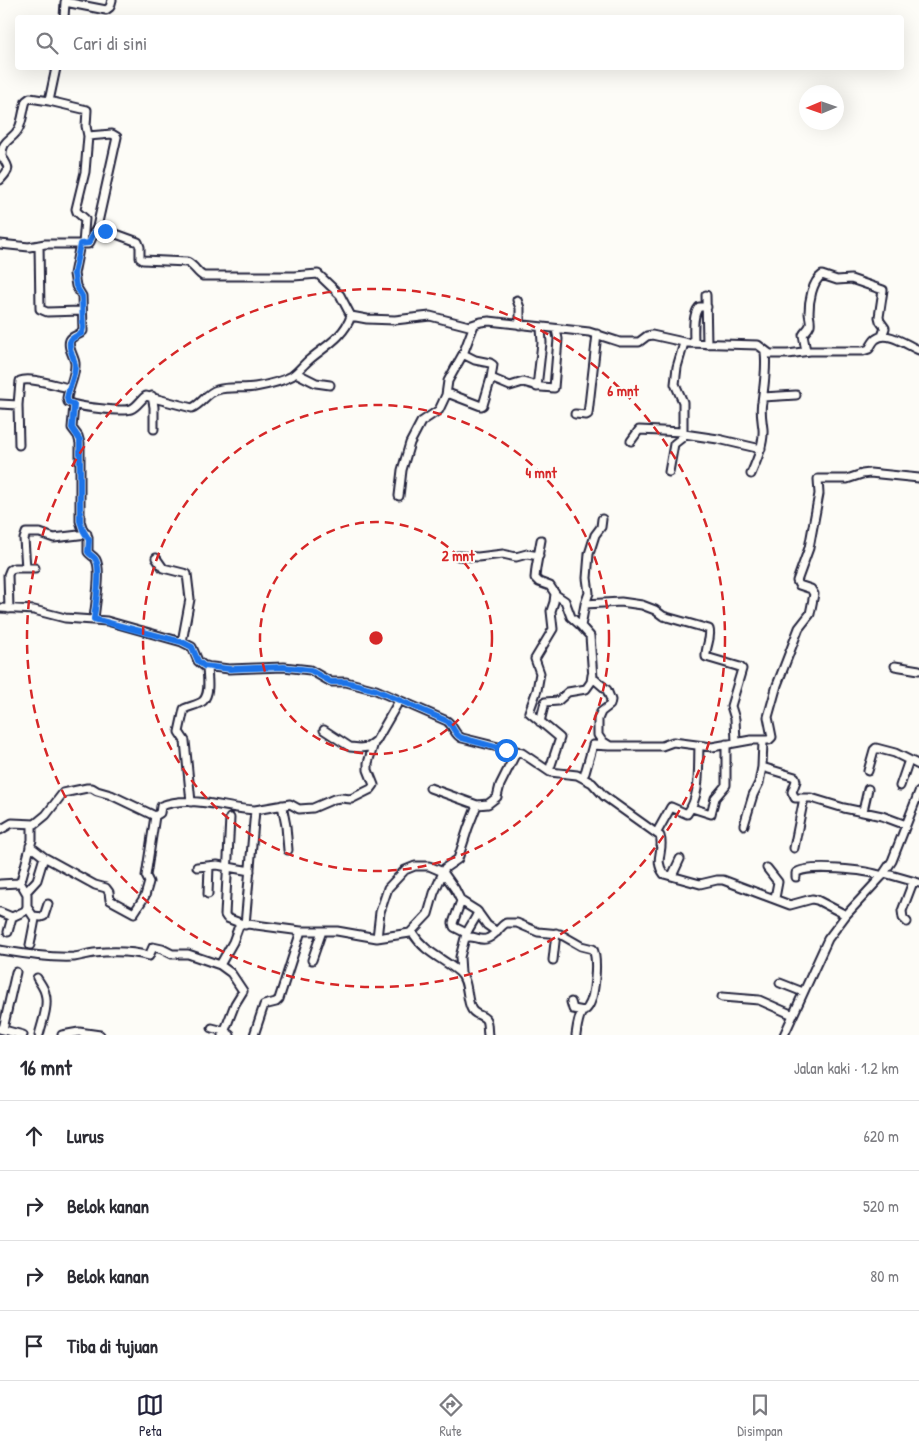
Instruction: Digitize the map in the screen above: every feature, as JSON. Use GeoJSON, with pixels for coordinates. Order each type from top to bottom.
{"type":"FeatureCollection","features":[{"type":"Feature","properties":{"kind":"street"},"geometry":{"type":"LineString","coordinates":[[64,15],[66,1],[106,10],[110,7],[112,0]]}},
{"type":"Feature","properties":{"kind":"street"},"geometry":{"type":"LineString","coordinates":[[49,101],[56,70]]}},
{"type":"Feature","properties":{"kind":"street"},"geometry":{"type":"LineString","coordinates":[[0,180],[6,175],[8,168],[8,163],[2,157],[3,146],[18,130],[26,101],[30,98],[87,110],[87,162],[76,208],[76,212],[85,220],[74,274],[76,286],[82,296],[82,333],[72,338],[70,343],[75,369],[67,401],[74,405],[131,409],[144,396],[152,396],[192,408],[212,392],[218,390],[272,384],[296,373],[345,329],[351,316]]}},
{"type":"Feature","properties":{"kind":"street"},"geometry":{"type":"LineString","coordinates":[[0,244],[28,247],[90,242],[102,209],[117,137],[112,134],[88,136]]}},
{"type":"Feature","properties":{"kind":"street"},"geometry":{"type":"LineString","coordinates":[[97,227],[138,242],[140,258],[142,260],[187,262],[193,265],[199,274],[203,276],[294,276],[318,274],[340,295],[351,316]]}},
{"type":"Feature","properties":{"kind":"street"},"geometry":{"type":"LineString","coordinates":[[39,245],[40,309],[47,312],[81,311]]}},
{"type":"Feature","properties":{"kind":"street"},"geometry":{"type":"LineString","coordinates":[[806,351],[803,335],[808,329],[810,322],[811,296],[819,277],[822,275],[837,280],[851,279],[884,290],[879,317],[885,328],[882,336]]}},
{"type":"Feature","properties":{"kind":"street"},"geometry":{"type":"LineString","coordinates":[[706,295],[707,344]]}},
{"type":"Feature","properties":{"kind":"street"},"geometry":{"type":"LineString","coordinates":[[517,300],[520,308],[520,325]]}},
{"type":"Feature","properties":{"kind":"street"},"geometry":{"type":"LineString","coordinates":[[694,343],[696,309],[707,307]]}},
{"type":"Feature","properties":{"kind":"street"},"geometry":{"type":"LineString","coordinates":[[351,316],[367,319],[395,320],[430,316],[469,326],[490,321],[556,330],[589,332],[620,342],[638,342],[648,335],[684,343],[758,345],[770,354],[806,351],[866,351],[875,340],[882,336],[892,337],[919,350]]}},
{"type":"Feature","properties":{"kind":"street"},"geometry":{"type":"LineString","coordinates":[[399,496],[402,470],[410,443],[418,426],[439,410],[446,395],[448,381],[463,354],[474,325]]}},
{"type":"Feature","properties":{"kind":"street"},"geometry":{"type":"LineString","coordinates":[[537,387],[542,343],[541,328]]}},
{"type":"Feature","properties":{"kind":"street"},"geometry":{"type":"LineString","coordinates":[[491,378],[510,386],[523,382],[537,387],[554,387],[558,339],[556,330]]}},
{"type":"Feature","properties":{"kind":"street"},"geometry":{"type":"LineString","coordinates":[[575,414],[588,414],[597,334]]}},
{"type":"Feature","properties":{"kind":"street"},"geometry":{"type":"LineString","coordinates":[[669,472],[674,444],[682,438],[684,433],[683,402],[675,384],[677,366],[684,343]]}},
{"type":"Feature","properties":{"kind":"street"},"geometry":{"type":"LineString","coordinates":[[751,474],[761,449],[763,433],[761,413],[764,380],[767,370],[765,352]]}},
{"type":"Feature","properties":{"kind":"street"},"geometry":{"type":"LineString","coordinates":[[446,395],[450,394],[482,406],[491,378],[492,364],[475,360],[463,354]]}},
{"type":"Feature","properties":{"kind":"street"},"geometry":{"type":"LineString","coordinates":[[296,373],[316,382],[330,385]]}},
{"type":"Feature","properties":{"kind":"street"},"geometry":{"type":"LineString","coordinates":[[19,445],[18,405],[19,384],[21,380],[43,382],[69,388]]}},
{"type":"Feature","properties":{"kind":"street"},"geometry":{"type":"LineString","coordinates":[[763,397],[796,394]]}},
{"type":"Feature","properties":{"kind":"street"},"geometry":{"type":"LineString","coordinates":[[152,396],[155,412],[154,430]]}},
{"type":"Feature","properties":{"kind":"street"},"geometry":{"type":"LineString","coordinates":[[0,404],[18,405]]}},
{"type":"Feature","properties":{"kind":"street"},"geometry":{"type":"LineString","coordinates":[[74,405],[72,428],[78,436],[80,443],[80,521],[89,540],[88,552],[95,558],[97,563],[98,584],[94,619]]}},
{"type":"Feature","properties":{"kind":"street"},"geometry":{"type":"LineString","coordinates":[[631,441],[639,430],[684,433],[761,449]]}},
{"type":"Feature","properties":{"kind":"street"},"geometry":{"type":"LineString","coordinates":[[585,773],[593,746],[662,746],[673,742],[712,747],[751,740],[763,741],[772,738],[771,728],[767,720],[777,685],[800,625],[810,614],[814,594],[813,591],[799,585],[797,581],[809,548],[819,494],[818,479],[847,479],[862,474],[919,478]]}},
{"type":"Feature","properties":{"kind":"street"},"geometry":{"type":"LineString","coordinates":[[582,626],[585,604],[590,594],[587,578],[589,554],[595,535],[601,527],[602,519]]}},
{"type":"Feature","properties":{"kind":"street"},"geometry":{"type":"LineString","coordinates":[[26,568],[24,539],[26,533],[40,533],[54,538],[87,534]]}},
{"type":"Feature","properties":{"kind":"street"},"geometry":{"type":"LineString","coordinates":[[540,722],[545,702],[558,701],[568,692],[586,689],[592,682],[590,636],[582,626],[571,618],[565,601],[555,594],[550,586],[538,582],[535,578],[541,540]]}},
{"type":"Feature","properties":{"kind":"street"},"geometry":{"type":"LineString","coordinates":[[458,556],[478,557],[503,554],[516,557],[530,554],[539,556]]}},
{"type":"Feature","properties":{"kind":"street"},"geometry":{"type":"LineString","coordinates":[[156,558],[163,568],[186,574],[189,601],[182,642]]}},
{"type":"Feature","properties":{"kind":"street"},"geometry":{"type":"LineString","coordinates":[[9,609],[8,572],[12,568],[34,568]]}},
{"type":"Feature","properties":{"kind":"street"},"geometry":{"type":"LineString","coordinates":[[549,772],[560,738],[529,712],[537,690],[540,673],[535,658],[554,629],[551,611],[555,594]]}},
{"type":"Feature","properties":{"kind":"street"},"geometry":{"type":"LineString","coordinates":[[585,604],[621,602],[642,605],[655,610],[663,616],[709,629],[710,634],[706,657],[742,669],[731,706],[735,719],[736,742]]}},
{"type":"Feature","properties":{"kind":"street"},"geometry":{"type":"LineString","coordinates":[[0,608],[34,610],[65,618],[94,619],[182,642],[192,647],[198,661],[207,666],[230,669],[284,667],[310,670],[331,682],[346,682],[376,690],[447,721],[452,725],[459,737],[516,751],[526,755],[549,772],[577,775],[592,783],[609,800],[657,832],[662,841],[658,858],[664,874],[703,885],[723,880],[793,906],[805,901],[817,900],[846,915]]}},
{"type":"Feature","properties":{"kind":"street"},"geometry":{"type":"LineString","coordinates":[[191,802],[185,741],[179,734],[179,730],[184,709],[200,702],[206,697],[207,666]]}},
{"type":"Feature","properties":{"kind":"street"},"geometry":{"type":"LineString","coordinates":[[895,666],[919,670]]}},
{"type":"Feature","properties":{"kind":"street"},"geometry":{"type":"LineString","coordinates":[[592,674],[594,680],[607,690],[612,700],[610,705],[601,712],[598,719],[598,735],[602,741],[610,746]]}},
{"type":"Feature","properties":{"kind":"street"},"geometry":{"type":"LineString","coordinates":[[30,846],[95,885],[106,888],[109,892],[110,900],[134,913],[145,896],[149,882],[146,876],[155,816],[159,815],[161,806],[191,802],[255,810],[290,804],[300,809],[313,808],[334,799],[351,799],[371,789],[374,785],[368,770],[368,763],[374,743],[399,701]]}},
{"type":"Feature","properties":{"kind":"street"},"geometry":{"type":"LineString","coordinates":[[324,730],[354,748],[364,748],[374,743]]}},
{"type":"Feature","properties":{"kind":"street"},"geometry":{"type":"LineString","coordinates":[[744,825],[752,795],[759,783],[763,741]]}},
{"type":"Feature","properties":{"kind":"street"},"geometry":{"type":"LineString","coordinates":[[692,808],[711,814],[715,798],[726,785],[726,744]]}},
{"type":"Feature","properties":{"kind":"street"},"geometry":{"type":"LineString","coordinates":[[657,832],[671,807],[687,814],[692,808],[696,796],[699,746]]}},
{"type":"Feature","properties":{"kind":"street"},"geometry":{"type":"LineString","coordinates":[[868,771],[876,748],[892,752],[919,765]]}},
{"type":"Feature","properties":{"kind":"street"},"geometry":{"type":"LineString","coordinates":[[430,788],[477,805],[488,804],[495,799],[516,751]]}},
{"type":"Feature","properties":{"kind":"street"},"geometry":{"type":"LineString","coordinates":[[900,786],[909,760]]}},
{"type":"Feature","properties":{"kind":"street"},"geometry":{"type":"LineString","coordinates":[[762,767],[793,776],[796,781],[793,794],[797,798],[863,811],[906,825]]}},
{"type":"Feature","properties":{"kind":"street"},"geometry":{"type":"LineString","coordinates":[[0,830],[12,824],[32,824],[46,815],[62,793],[68,790],[80,791],[90,788],[111,795],[155,816]]}},
{"type":"Feature","properties":{"kind":"street"},"geometry":{"type":"LineString","coordinates":[[863,811],[868,789]]}},
{"type":"Feature","properties":{"kind":"street"},"geometry":{"type":"LineString","coordinates":[[784,1035],[828,939],[846,915],[883,875],[892,860],[919,792]]}},
{"type":"Feature","properties":{"kind":"street"},"geometry":{"type":"LineString","coordinates":[[794,848],[804,798]]}},
{"type":"Feature","properties":{"kind":"street"},"geometry":{"type":"LineString","coordinates":[[282,805],[288,850]]}},
{"type":"Feature","properties":{"kind":"street"},"geometry":{"type":"LineString","coordinates":[[230,818],[225,915],[227,918],[243,924],[301,931],[337,931],[377,938],[412,932],[428,914],[443,872],[447,866],[458,859],[477,805]]}},
{"type":"Feature","properties":{"kind":"street"},"geometry":{"type":"LineString","coordinates":[[220,965],[243,924],[250,872],[255,810]]}},
{"type":"Feature","properties":{"kind":"street"},"geometry":{"type":"LineString","coordinates":[[8,932],[12,918],[25,911],[27,907],[28,899],[20,882],[33,836],[32,824]]}},
{"type":"Feature","properties":{"kind":"street"},"geometry":{"type":"LineString","coordinates":[[26,892],[37,880],[44,856]]}},
{"type":"Feature","properties":{"kind":"street"},"geometry":{"type":"LineString","coordinates":[[672,876],[680,859]]}},
{"type":"Feature","properties":{"kind":"street"},"geometry":{"type":"LineString","coordinates":[[197,867],[219,865],[250,872]]}},
{"type":"Feature","properties":{"kind":"street"},"geometry":{"type":"LineString","coordinates":[[208,894],[209,866]]}},
{"type":"Feature","properties":{"kind":"street"},"geometry":{"type":"LineString","coordinates":[[377,938],[380,912],[388,888],[405,870],[411,867],[425,866],[443,872],[460,901],[478,912],[487,925],[496,932]]}},
{"type":"Feature","properties":{"kind":"street"},"geometry":{"type":"LineString","coordinates":[[796,877],[796,873],[800,870],[814,870],[824,867],[874,873],[916,883],[902,911],[903,918],[907,922]]}},
{"type":"Feature","properties":{"kind":"street"},"geometry":{"type":"LineString","coordinates":[[767,868],[778,882],[775,898]]}},
{"type":"Feature","properties":{"kind":"street"},"geometry":{"type":"LineString","coordinates":[[0,884],[20,882]]}},
{"type":"Feature","properties":{"kind":"street"},"geometry":{"type":"LineString","coordinates":[[460,901],[453,923],[466,936],[485,940],[504,923],[516,923],[538,932],[556,933],[581,946],[594,950],[596,967],[592,996],[588,1008],[578,1021],[576,1035]]}},
{"type":"Feature","properties":{"kind":"street"},"geometry":{"type":"LineString","coordinates":[[34,916],[44,916],[48,904]]}},
{"type":"Feature","properties":{"kind":"street"},"geometry":{"type":"LineString","coordinates":[[27,907],[36,922],[30,945]]}},
{"type":"Feature","properties":{"kind":"street"},"geometry":{"type":"LineString","coordinates":[[0,912],[12,918]]}},
{"type":"Feature","properties":{"kind":"street"},"geometry":{"type":"LineString","coordinates":[[478,912],[473,925],[468,930],[460,957],[461,973],[466,985],[471,1009],[474,1013],[487,1020],[488,1035]]}},
{"type":"Feature","properties":{"kind":"street"},"geometry":{"type":"LineString","coordinates":[[254,1035],[264,1005],[276,1002],[278,999],[301,931]]}},
{"type":"Feature","properties":{"kind":"street"},"geometry":{"type":"LineString","coordinates":[[312,960],[322,931]]}},
{"type":"Feature","properties":{"kind":"street"},"geometry":{"type":"LineString","coordinates":[[412,932],[419,943],[428,951],[461,973]]}},
{"type":"Feature","properties":{"kind":"street"},"geometry":{"type":"LineString","coordinates":[[552,960],[556,933]]}},
{"type":"Feature","properties":{"kind":"street"},"geometry":{"type":"LineString","coordinates":[[0,950],[37,956],[60,957],[125,952],[149,956],[153,947],[172,954],[188,954],[220,965],[230,973],[243,991],[235,1004],[226,1034],[212,1028]]}},
{"type":"Feature","properties":{"kind":"street"},"geometry":{"type":"LineString","coordinates":[[16,972],[5,1031],[23,1035]]}},
{"type":"Feature","properties":{"kind":"street"},"geometry":{"type":"LineString","coordinates":[[37,978],[46,998],[45,1012],[39,1035]]}},
{"type":"Feature","properties":{"kind":"street"},"geometry":{"type":"LineString","coordinates":[[780,983],[803,992]]}},
{"type":"Feature","properties":{"kind":"street"},"geometry":{"type":"LineString","coordinates":[[722,997],[759,1000],[793,1015]]}},
{"type":"Feature","properties":{"kind":"street"},"geometry":{"type":"LineString","coordinates":[[571,1002],[573,1009],[584,1011]]}},
{"type":"Feature","properties":{"kind":"street"},"geometry":{"type":"LineString","coordinates":[[62,1035],[80,1032],[100,1035]]}},
{"type":"Feature","properties":{"kind":"route"},"geometry":{"type":"LineString","coordinates":[[105,231],[97,227],[88,244],[80,244],[75,263],[74,282],[82,294],[81,318],[83,328],[82,333],[72,338],[70,343],[75,369],[67,398],[68,402],[74,405],[72,428],[80,440],[80,521],[89,540],[88,552],[95,558],[97,563],[98,584],[94,619],[182,642],[192,647],[198,661],[204,666],[230,669],[284,667],[305,669],[314,671],[331,682],[346,682],[364,686],[447,721],[452,725],[459,737],[506,750]]}}]}
